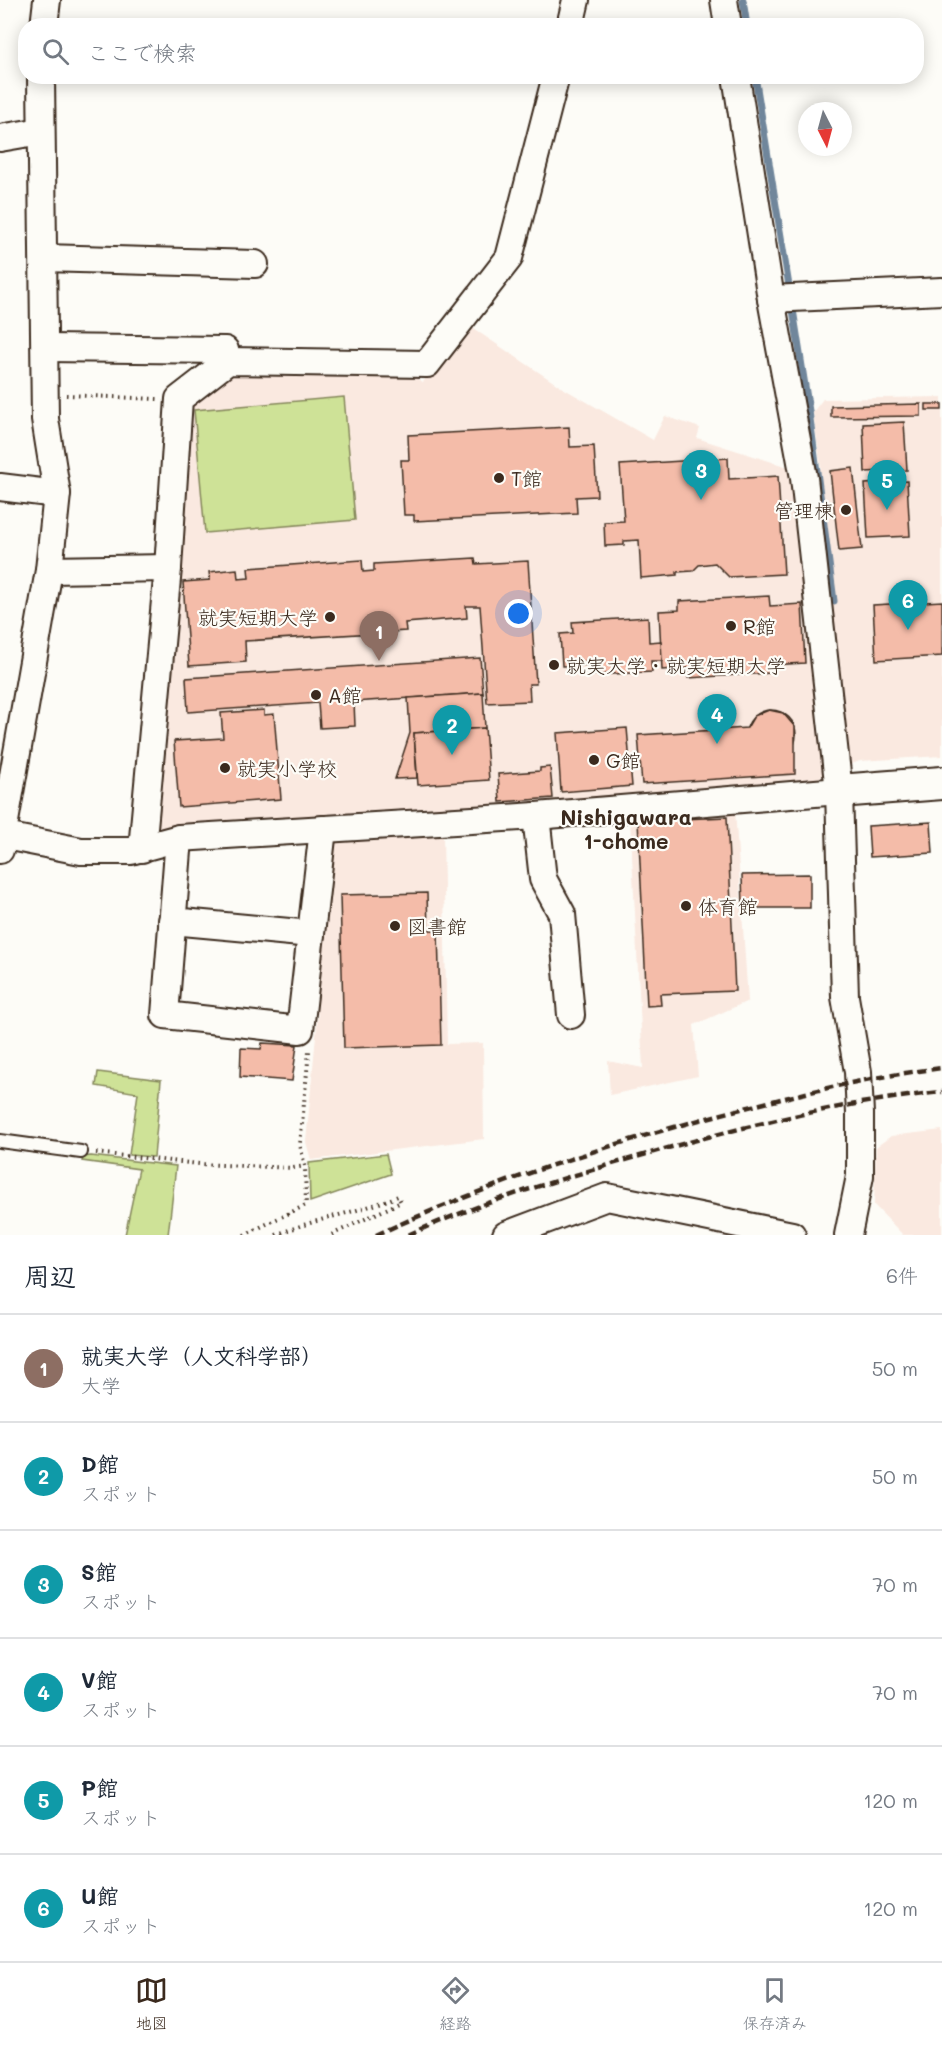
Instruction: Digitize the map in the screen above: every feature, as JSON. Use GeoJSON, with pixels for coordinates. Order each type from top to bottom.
{"type":"FeatureCollection","features":[{"type":"Feature","properties":{"kind":"street"},"geometry":{"type":"LineString","coordinates":[[45,18],[47,0]]}},
{"type":"Feature","properties":{"kind":"street"},"geometry":{"type":"LineString","coordinates":[[572,18],[576,0]]}},
{"type":"Feature","properties":{"kind":"street"},"geometry":{"type":"LineString","coordinates":[[724,0],[727,18]]}},
{"type":"Feature","properties":{"kind":"street"},"geometry":{"type":"LineString","coordinates":[[41,84],[45,419],[57,494],[49,570],[1,840],[81,851],[142,849],[179,838],[536,816],[942,783]]}},
{"type":"Feature","properties":{"kind":"street"},"geometry":{"type":"LineString","coordinates":[[142,849],[168,567],[179,399],[228,361],[427,364],[509,258],[554,84]]}},
{"type":"Feature","properties":{"kind":"street"},"geometry":{"type":"LineString","coordinates":[[738,84],[785,299],[839,791],[844,997],[858,1072],[860,1114],[860,1176],[848,1235]]}},
{"type":"Feature","properties":{"kind":"street"},"geometry":{"type":"LineString","coordinates":[[0,138],[41,131]]}},
{"type":"Feature","properties":{"kind":"street"},"geometry":{"type":"LineString","coordinates":[[44,258],[255,264]]}},
{"type":"Feature","properties":{"kind":"street"},"geometry":{"type":"LineString","coordinates":[[785,299],[942,291]]}},
{"type":"Feature","properties":{"kind":"street"},"geometry":{"type":"LineString","coordinates":[[45,348],[225,350]]}},
{"type":"Feature","properties":{"kind":"street"},"geometry":{"type":"LineString","coordinates":[[0,487],[57,494]]}},
{"type":"Feature","properties":{"kind":"street"},"geometry":{"type":"LineString","coordinates":[[49,570],[168,567]]}},
{"type":"Feature","properties":{"kind":"street"},"geometry":{"type":"LineString","coordinates":[[536,816],[543,879],[562,914],[571,1015]]}},
{"type":"Feature","properties":{"kind":"street"},"geometry":{"type":"LineString","coordinates":[[179,838],[165,1015],[300,1030],[322,829]]}},
{"type":"Feature","properties":{"kind":"street"},"geometry":{"type":"LineString","coordinates":[[172,921],[310,934]]}},
{"type":"Feature","properties":{"kind":"street"},"geometry":{"type":"LineString","coordinates":[[506,1235],[607,1197],[792,1235]]}},
{"type":"Feature","properties":{"kind":"lane"},"geometry":{"type":"LineString","coordinates":[[0,1141],[81,1152]]}},
{"type":"Feature","properties":{"kind":"path"},"geometry":{"type":"LineString","coordinates":[[45,394],[179,399]]}},
{"type":"Feature","properties":{"kind":"path"},"geometry":{"type":"LineString","coordinates":[[244,1235],[306,1205],[305,1166],[300,1145],[310,1039],[300,1030]]}},
{"type":"Feature","properties":{"kind":"path"},"geometry":{"type":"LineString","coordinates":[[81,1152],[199,1164],[293,1168],[305,1166]]}},
{"type":"Feature","properties":{"kind":"path"},"geometry":{"type":"LineString","coordinates":[[276,1235],[309,1221],[365,1210],[398,1196],[401,1202],[331,1235]]}},
{"type":"Feature","properties":{"kind":"shaded area","name":"就実大学・就実短期大学"},"geometry":{"type":"Polygon","coordinates":[[[468,325],[561,387],[653,440],[665,416],[700,428],[697,438],[788,467],[821,468],[813,412],[823,399],[942,397],[942,756],[860,761],[807,784],[157,832],[151,827],[174,574],[183,557],[184,540],[178,532],[188,400],[236,366],[411,375],[423,382],[468,325]]]}},
{"type":"Feature","properties":{"kind":"shaded area"},"geometry":{"type":"Polygon","coordinates":[[[735,809],[748,1001],[694,1025],[698,1076],[610,1095],[608,1061],[643,1068],[630,817],[735,809]]]}},
{"type":"Feature","properties":{"kind":"shaded area"},"geometry":{"type":"Polygon","coordinates":[[[443,834],[447,1044],[483,1043],[484,1139],[311,1160],[306,1142],[318,1014],[312,1008],[328,840],[443,834]]]}},
{"type":"Feature","properties":{"kind":"shaded area"},"geometry":{"type":"Polygon","coordinates":[[[942,1130],[942,1235],[903,1235],[874,1205],[876,1147],[891,1136],[942,1130]]]}},
{"type":"Feature","properties":{"kind":"green space"},"geometry":{"type":"Polygon","coordinates":[[[344,397],[355,520],[205,533],[194,410],[344,397]]]}},
{"type":"Feature","properties":{"kind":"green space"},"geometry":{"type":"Polygon","coordinates":[[[98,1072],[161,1080],[154,1157],[129,1155],[138,1093],[96,1086],[98,1072]]]}},
{"type":"Feature","properties":{"kind":"green space"},"geometry":{"type":"Polygon","coordinates":[[[386,1154],[391,1174],[310,1202],[309,1163],[386,1154]]]}},
{"type":"Feature","properties":{"kind":"green space"},"geometry":{"type":"Polygon","coordinates":[[[83,1157],[176,1166],[168,1235],[125,1235],[139,1169],[82,1161],[83,1157]]]}},
{"type":"Feature","properties":{"kind":"building"},"geometry":{"type":"Polygon","coordinates":[[[921,404],[921,416],[831,417],[831,406],[921,404]]]}},
{"type":"Feature","properties":{"kind":"building"},"geometry":{"type":"Polygon","coordinates":[[[926,404],[942,404],[942,410],[926,410],[926,404]]]}},
{"type":"Feature","properties":{"kind":"building"},"geometry":{"type":"Polygon","coordinates":[[[904,422],[907,470],[865,472],[863,424],[904,422]]]}},
{"type":"Feature","properties":{"kind":"building","name":"T館"},"geometry":{"type":"Polygon","coordinates":[[[569,427],[570,447],[594,446],[597,496],[576,497],[577,513],[414,521],[414,515],[404,515],[401,460],[409,460],[408,435],[569,427]]]}},
{"type":"Feature","properties":{"kind":"building"},"geometry":{"type":"Polygon","coordinates":[[[728,458],[729,479],[778,476],[784,574],[729,577],[715,563],[699,565],[693,571],[677,572],[677,575],[641,578],[639,540],[624,541],[624,545],[605,546],[604,522],[624,521],[620,465],[728,458]]]}},
{"type":"Feature","properties":{"kind":"building","name":"管理棟"},"geometry":{"type":"Polygon","coordinates":[[[853,468],[862,549],[839,551],[830,471],[853,468]]]}},
{"type":"Feature","properties":{"kind":"building"},"geometry":{"type":"Polygon","coordinates":[[[907,481],[910,536],[868,538],[865,484],[907,481]]]}},
{"type":"Feature","properties":{"kind":"building"},"geometry":{"type":"Polygon","coordinates":[[[475,558],[476,564],[528,561],[536,684],[529,684],[530,701],[487,703],[480,606],[466,606],[467,618],[405,623],[406,631],[245,641],[246,662],[189,666],[183,582],[210,580],[209,572],[237,569],[238,579],[249,578],[248,568],[362,560],[363,572],[374,571],[374,564],[475,558]]]}},
{"type":"Feature","properties":{"kind":"building","name":"R館"},"geometry":{"type":"Polygon","coordinates":[[[769,596],[770,606],[802,604],[805,663],[771,665],[771,673],[688,678],[688,668],[662,670],[659,611],[679,610],[679,601],[769,596]]]}},
{"type":"Feature","properties":{"kind":"building"},"geometry":{"type":"Polygon","coordinates":[[[942,601],[942,656],[876,660],[873,605],[942,601]]]}},
{"type":"Feature","properties":{"kind":"building"},"geometry":{"type":"Polygon","coordinates":[[[648,617],[649,642],[661,641],[662,661],[651,661],[652,672],[593,675],[592,660],[585,661],[586,665],[562,666],[560,634],[573,633],[572,622],[648,617]]]}},
{"type":"Feature","properties":{"kind":"building","name":"A館"},"geometry":{"type":"Polygon","coordinates":[[[480,658],[483,693],[354,702],[355,726],[320,728],[318,703],[188,712],[186,678],[480,658]]]}},
{"type":"Feature","properties":{"kind":"building"},"geometry":{"type":"Polygon","coordinates":[[[483,693],[485,728],[414,733],[417,778],[395,779],[410,733],[408,698],[483,693]]]}},
{"type":"Feature","properties":{"kind":"building"},"geometry":{"type":"Polygon","coordinates":[[[264,710],[264,715],[274,714],[281,799],[179,807],[174,741],[223,738],[221,713],[264,710]]]}},
{"type":"Feature","properties":{"kind":"building"},"geometry":{"type":"Polygon","coordinates":[[[766,710],[776,710],[789,717],[796,730],[796,740],[789,753],[776,760],[766,760],[757,756],[750,749],[746,740],[746,730],[750,721],[757,714],[766,710]]]}},
{"type":"Feature","properties":{"kind":"building"},"geometry":{"type":"Polygon","coordinates":[[[769,710],[783,713],[795,727],[795,774],[642,784],[638,735],[747,728],[754,716],[769,710]]]}},
{"type":"Feature","properties":{"kind":"building"},"geometry":{"type":"Polygon","coordinates":[[[485,728],[489,780],[418,785],[414,733],[485,728]]]}},
{"type":"Feature","properties":{"kind":"building","name":"G館"},"geometry":{"type":"Polygon","coordinates":[[[627,728],[632,786],[561,792],[557,733],[627,728]]]}},
{"type":"Feature","properties":{"kind":"building"},"geometry":{"type":"Polygon","coordinates":[[[550,767],[553,798],[500,802],[498,774],[540,771],[540,768],[550,767]]]}},
{"type":"Feature","properties":{"kind":"building","name":"体育館"},"geometry":{"type":"Polygon","coordinates":[[[727,817],[735,991],[660,994],[661,1005],[647,1006],[638,821],[727,817]]]}},
{"type":"Feature","properties":{"kind":"building"},"geometry":{"type":"Polygon","coordinates":[[[931,822],[933,853],[870,857],[868,826],[931,822]]]}},
{"type":"Feature","properties":{"kind":"building"},"geometry":{"type":"Polygon","coordinates":[[[810,874],[810,908],[743,908],[742,875],[810,874]]]}},
{"type":"Feature","properties":{"kind":"building"},"geometry":{"type":"Polygon","coordinates":[[[427,893],[428,930],[438,930],[441,1045],[344,1048],[340,895],[427,893]]]}},
{"type":"Feature","properties":{"kind":"building"},"geometry":{"type":"Polygon","coordinates":[[[262,1043],[297,1045],[292,1081],[240,1077],[241,1048],[261,1049],[262,1043]]]}},
{"type":"Feature","properties":{"kind":"waterway"},"geometry":{"type":"LineString","coordinates":[[743,0],[746,18]]}},
{"type":"Feature","properties":{"kind":"waterway"},"geometry":{"type":"LineString","coordinates":[[756,84],[790,292]]}},
{"type":"Feature","properties":{"kind":"waterway"},"geometry":{"type":"LineString","coordinates":[[792,303],[834,601]]}},
{"type":"Feature","properties":{"kind":"railway"},"geometry":{"type":"LineString","coordinates":[[376,1235],[510,1180],[648,1135],[816,1091],[891,1075],[942,1068]]}},
{"type":"Feature","properties":{"kind":"railway"},"geometry":{"type":"LineString","coordinates":[[408,1235],[514,1194],[702,1139],[821,1110],[942,1092]]}},
{"type":"Feature","properties":{"kind":"place","name":"T館"},"geometry":{"type":"Point","coordinates":[499,478]}},
{"type":"Feature","properties":{"kind":"place","name":"S館"},"geometry":{"type":"Point","coordinates":[701,500]}},
{"type":"Feature","properties":{"kind":"place","name":"管理棟"},"geometry":{"type":"Point","coordinates":[846,510]}},
{"type":"Feature","properties":{"kind":"place","name":"P館"},"geometry":{"type":"Point","coordinates":[887,510]}},
{"type":"Feature","properties":{"kind":"place","name":"就実短期大学"},"geometry":{"type":"Point","coordinates":[330,617]}},
{"type":"Feature","properties":{"kind":"place","name":"R館"},"geometry":{"type":"Point","coordinates":[731,626]}},
{"type":"Feature","properties":{"kind":"place","name":"U館"},"geometry":{"type":"Point","coordinates":[908,630]}},
{"type":"Feature","properties":{"kind":"place","name":"就実大学（人文科学部）"},"geometry":{"type":"Point","coordinates":[379,661]}},
{"type":"Feature","properties":{"kind":"place","name":"就実大学・就実短期大学"},"geometry":{"type":"Point","coordinates":[554,665]}},
{"type":"Feature","properties":{"kind":"place","name":"A館"},"geometry":{"type":"Point","coordinates":[316,695]}},
{"type":"Feature","properties":{"kind":"place","name":"V館"},"geometry":{"type":"Point","coordinates":[717,744]}},
{"type":"Feature","properties":{"kind":"place","name":"D館"},"geometry":{"type":"Point","coordinates":[452,755]}},
{"type":"Feature","properties":{"kind":"place","name":"G館"},"geometry":{"type":"Point","coordinates":[594,760]}},
{"type":"Feature","properties":{"kind":"place","name":"就実小学校"},"geometry":{"type":"Point","coordinates":[225,768]}},
{"type":"Feature","properties":{"kind":"place","name":"体育館"},"geometry":{"type":"Point","coordinates":[686,906]}},
{"type":"Feature","properties":{"kind":"place","name":"図書館"},"geometry":{"type":"Point","coordinates":[395,926]}},
{"type":"Feature","properties":{"kind":"district","name":"Nishigawara 1-chome"},"geometry":{"type":"Point","coordinates":[626,828]}}]}
